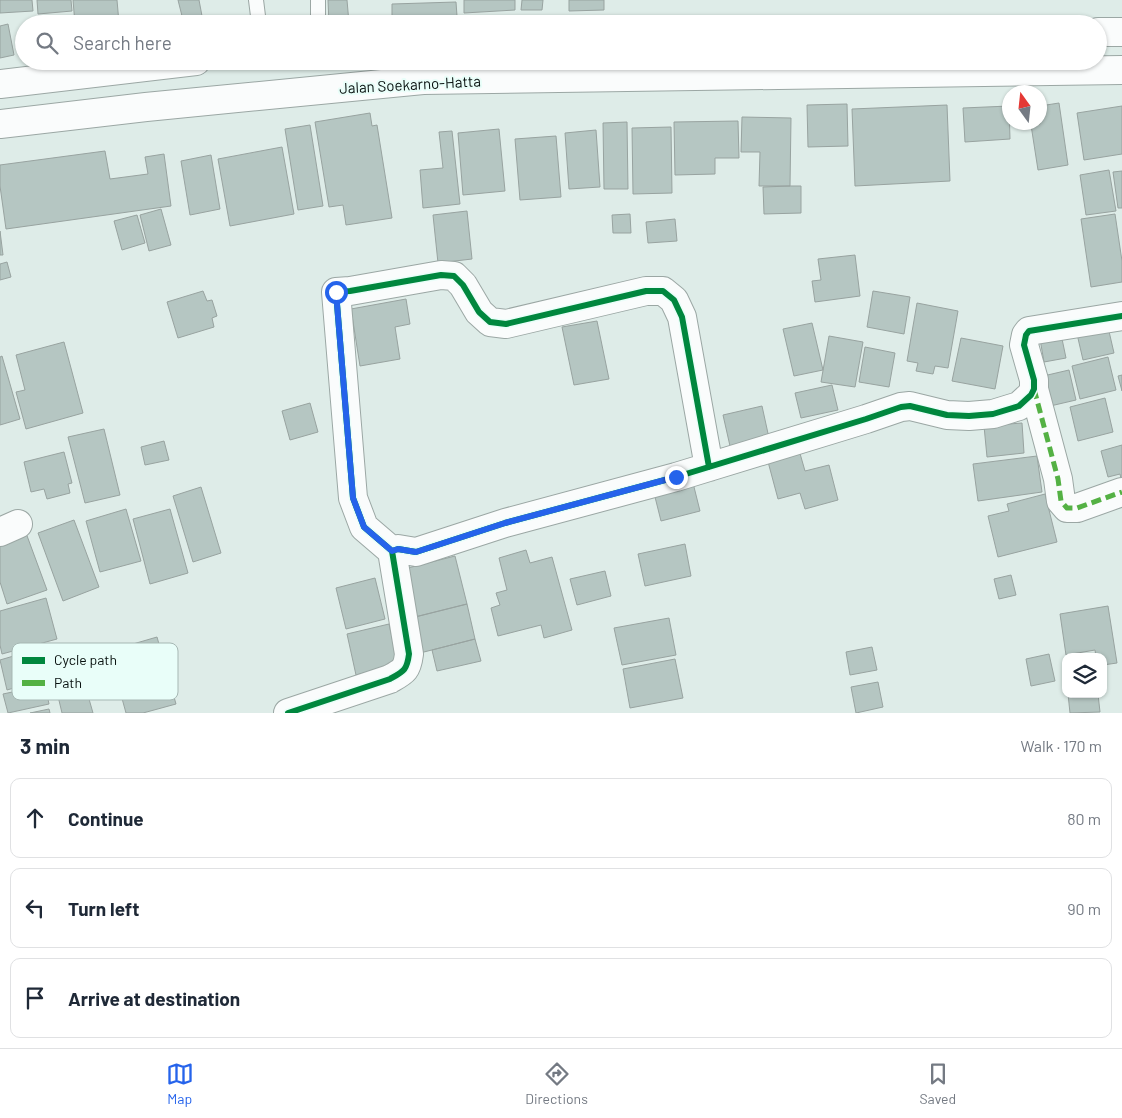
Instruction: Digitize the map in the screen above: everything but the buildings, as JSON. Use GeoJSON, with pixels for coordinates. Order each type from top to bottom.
{"type":"FeatureCollection","features":[{"type":"Feature","properties":{"kind":"main road"},"geometry":{"type":"LineString","coordinates":[[1107,32],[1122,32]]}},
{"type":"Feature","properties":{"kind":"main road"},"geometry":{"type":"LineString","coordinates":[[0,84],[119,70]]}},
{"type":"Feature","properties":{"kind":"main road","name":"Jalan Soekarno-Hatta"},"geometry":{"type":"LineString","coordinates":[[0,124],[175,104],[423,80],[1122,70]]}},
{"type":"Feature","properties":{"kind":"main road"},"geometry":{"type":"LineString","coordinates":[[288,713],[390,679],[404,671],[409,654],[392,551],[364,527],[353,498],[336,292],[441,275],[454,276],[463,285],[479,312],[490,322],[506,324],[646,291],[663,291],[674,300],[682,317],[709,467]]}},
{"type":"Feature","properties":{"kind":"main road"},"geometry":{"type":"LineString","coordinates":[[1122,316],[1029,331],[1024,345],[1058,479],[1061,501],[1067,508],[1077,508],[1122,492]]}},
{"type":"Feature","properties":{"kind":"main road"},"geometry":{"type":"LineString","coordinates":[[392,551],[398,549],[416,552],[505,523],[709,467],[901,407],[910,406],[947,415],[993,414],[1019,406],[1031,395],[1034,389]]}},
{"type":"Feature","properties":{"kind":"lane"},"geometry":{"type":"LineString","coordinates":[[256,0],[258,15]]}},
{"type":"Feature","properties":{"kind":"lane"},"geometry":{"type":"LineString","coordinates":[[318,0],[318,15]]}},
{"type":"Feature","properties":{"kind":"marked path"},"geometry":{"type":"LineString","coordinates":[[1034,389],[1058,479],[1061,501],[1067,508],[1077,508],[1122,492]]}},
{"type":"Feature","properties":{"kind":"cycle path"},"geometry":{"type":"LineString","coordinates":[[392,551],[364,527],[353,498],[336,292],[441,275],[454,276],[463,285],[479,312],[490,322],[506,324],[646,291],[663,291],[674,300],[682,317],[709,467]]}},
{"type":"Feature","properties":{"kind":"cycle path"},"geometry":{"type":"LineString","coordinates":[[288,713],[390,679],[402,672],[406,667],[409,654],[392,551],[398,549],[416,552],[505,523],[676,477],[901,407],[910,406],[947,415],[969,416],[993,414],[1019,406],[1031,395],[1034,389],[1034,380],[1024,345],[1029,331],[1122,316]]}},
{"type":"Feature","properties":{"kind":"route"},"geometry":{"type":"LineString","coordinates":[[336,292],[353,498],[364,527],[392,551],[398,549],[416,552],[505,523],[676,477]]}}]}
